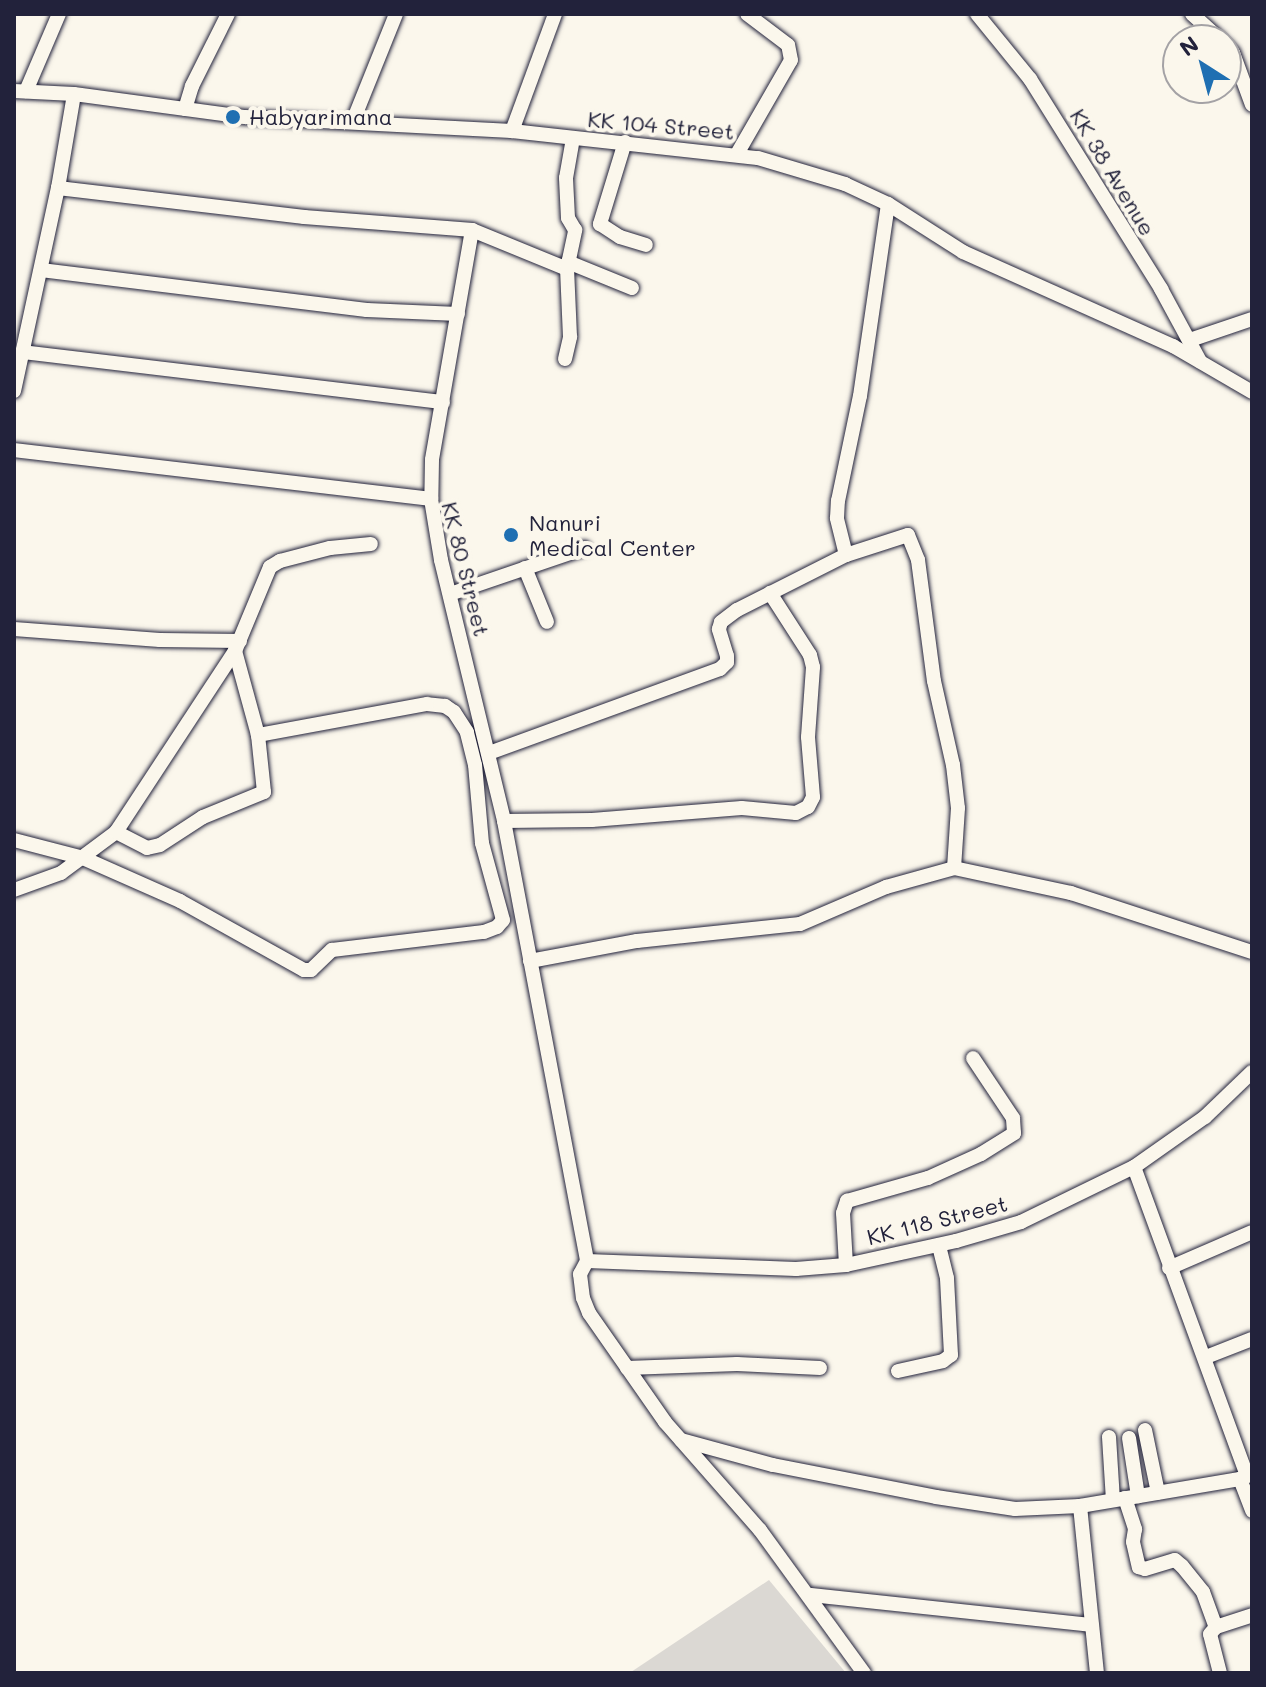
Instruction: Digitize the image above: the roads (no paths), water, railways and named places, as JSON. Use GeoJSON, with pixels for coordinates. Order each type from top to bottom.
{"type":"FeatureCollection","features":[{"type":"Feature","properties":{"kind":"street"},"geometry":{"type":"LineString","coordinates":[[20,91],[59,14]]}},
{"type":"Feature","properties":{"kind":"street"},"geometry":{"type":"LineString","coordinates":[[185,109],[192,86],[228,14]]}},
{"type":"Feature","properties":{"kind":"street"},"geometry":{"type":"LineString","coordinates":[[353,121],[396,14]]}},
{"type":"Feature","properties":{"kind":"street"},"geometry":{"type":"LineString","coordinates":[[512,131],[555,14]]}},
{"type":"Feature","properties":{"kind":"street"},"geometry":{"type":"LineString","coordinates":[[737,154],[791,60],[788,45],[747,14]]}},
{"type":"Feature","properties":{"kind":"street","name":"KK 38 Avenue"},"geometry":{"type":"LineString","coordinates":[[977,14],[1030,79],[1200,361]]}},
{"type":"Feature","properties":{"kind":"street"},"geometry":{"type":"LineString","coordinates":[[1242,78],[1252,105]]}},
{"type":"Feature","properties":{"kind":"street","name":"KK 104 Street"},"geometry":{"type":"LineString","coordinates":[[20,91],[74,94],[245,117],[512,131],[737,154],[833,180],[888,204],[963,252],[1200,361],[1252,392]]}},
{"type":"Feature","properties":{"kind":"street"},"geometry":{"type":"LineString","coordinates":[[14,391],[58,188],[74,94]]}},
{"type":"Feature","properties":{"kind":"street"},"geometry":{"type":"LineString","coordinates":[[565,359],[570,337],[567,266],[575,230],[568,218],[566,178],[573,139]]}},
{"type":"Feature","properties":{"kind":"street"},"geometry":{"type":"LineString","coordinates":[[625,142],[600,224],[620,237],[646,245]]}},
{"type":"Feature","properties":{"kind":"street"},"geometry":{"type":"LineString","coordinates":[[58,188],[304,217],[472,230],[632,288]]}},
{"type":"Feature","properties":{"kind":"street"},"geometry":{"type":"LineString","coordinates":[[846,555],[838,527],[838,501],[860,396],[888,204]]}},
{"type":"Feature","properties":{"kind":"street"},"geometry":{"type":"LineString","coordinates":[[431,499],[432,460],[472,230]]}},
{"type":"Feature","properties":{"kind":"street"},"geometry":{"type":"LineString","coordinates":[[41,270],[367,310],[458,314]]}},
{"type":"Feature","properties":{"kind":"street"},"geometry":{"type":"LineString","coordinates":[[1190,340],[1252,319]]}},
{"type":"Feature","properties":{"kind":"street"},"geometry":{"type":"LineString","coordinates":[[22,352],[443,402]]}},
{"type":"Feature","properties":{"kind":"street","name":"KK 80 Street"},"geometry":{"type":"LineString","coordinates":[[14,450],[431,499],[450,594],[504,821],[587,1261],[580,1274],[583,1298],[589,1313],[627,1368],[681,1440],[760,1530],[811,1595],[864,1673]]}},
{"type":"Feature","properties":{"kind":"street"},"geometry":{"type":"LineString","coordinates":[[489,753],[720,669],[727,662],[719,629],[721,622],[770,593],[846,555],[908,535],[914,546],[934,681],[956,793],[954,868]]}},
{"type":"Feature","properties":{"kind":"street"},"geometry":{"type":"LineString","coordinates":[[14,890],[39,883],[83,858],[116,832],[238,646],[270,567],[330,548],[371,544]]}},
{"type":"Feature","properties":{"kind":"street"},"geometry":{"type":"LineString","coordinates":[[450,594],[584,548]]}},
{"type":"Feature","properties":{"kind":"street"},"geometry":{"type":"LineString","coordinates":[[525,568],[547,622]]}},
{"type":"Feature","properties":{"kind":"street"},"geometry":{"type":"LineString","coordinates":[[504,821],[592,820],[742,808],[796,813],[808,807],[813,797],[808,737],[813,667],[810,655],[770,593]]}},
{"type":"Feature","properties":{"kind":"street"},"geometry":{"type":"LineString","coordinates":[[14,629],[238,646]]}},
{"type":"Feature","properties":{"kind":"street"},"geometry":{"type":"LineString","coordinates":[[116,832],[147,848],[160,845],[212,813],[257,797],[265,784],[258,735],[238,646]]}},
{"type":"Feature","properties":{"kind":"street"},"geometry":{"type":"LineString","coordinates":[[14,840],[83,858],[180,901],[304,970],[311,970],[332,950],[484,932],[497,927],[503,920],[482,843],[475,765],[467,732],[454,712],[445,706],[427,704],[258,735]]}},
{"type":"Feature","properties":{"kind":"street"},"geometry":{"type":"LineString","coordinates":[[530,961],[637,941],[800,924],[886,887],[954,868],[1071,893],[1252,952]]}},
{"type":"Feature","properties":{"kind":"street"},"geometry":{"type":"LineString","coordinates":[[846,1265],[843,1213],[847,1201],[928,1178],[981,1154],[1014,1133],[1013,1118],[973,1058]]}},
{"type":"Feature","properties":{"kind":"street","name":"KK 118 Street"},"geometry":{"type":"LineString","coordinates":[[587,1261],[744,1269],[846,1265],[939,1245],[1021,1222],[1134,1167],[1205,1117],[1252,1072]]}},
{"type":"Feature","properties":{"kind":"street"},"geometry":{"type":"LineString","coordinates":[[1134,1167],[1169,1268],[1206,1357],[1246,1476],[1252,1511]]}},
{"type":"Feature","properties":{"kind":"street"},"geometry":{"type":"LineString","coordinates":[[1169,1268],[1252,1232]]}},
{"type":"Feature","properties":{"kind":"street"},"geometry":{"type":"LineString","coordinates":[[898,1371],[943,1361],[951,1355],[947,1278],[939,1245]]}},
{"type":"Feature","properties":{"kind":"street"},"geometry":{"type":"LineString","coordinates":[[1206,1357],[1252,1339]]}},
{"type":"Feature","properties":{"kind":"street"},"geometry":{"type":"LineString","coordinates":[[627,1368],[737,1364],[820,1368]]}},
{"type":"Feature","properties":{"kind":"street"},"geometry":{"type":"LineString","coordinates":[[1145,1430],[1158,1493]]}},
{"type":"Feature","properties":{"kind":"street"},"geometry":{"type":"LineString","coordinates":[[1109,1437],[1135,1529],[1133,1542],[1139,1567],[1145,1569],[1175,1560],[1203,1592],[1216,1627]]}},
{"type":"Feature","properties":{"kind":"street"},"geometry":{"type":"LineString","coordinates":[[1125,1498],[1129,1438]]}},
{"type":"Feature","properties":{"kind":"street"},"geometry":{"type":"LineString","coordinates":[[681,1440],[773,1465],[1015,1509],[1080,1506],[1246,1476]]}},
{"type":"Feature","properties":{"kind":"street"},"geometry":{"type":"LineString","coordinates":[[1080,1506],[1097,1673]]}},
{"type":"Feature","properties":{"kind":"street"},"geometry":{"type":"LineString","coordinates":[[811,1595],[1090,1625]]}},
{"type":"Feature","properties":{"kind":"street"},"geometry":{"type":"LineString","coordinates":[[1220,1673],[1210,1634],[1216,1627],[1252,1615]]}},
{"type":"Feature","properties":{"kind":"place","name":"Habyarimana"},"geometry":{"type":"Point","coordinates":[233,117]}},
{"type":"Feature","properties":{"kind":"place","name":"Nanuri Medical Center"},"geometry":{"type":"Point","coordinates":[511,535]}}]}
